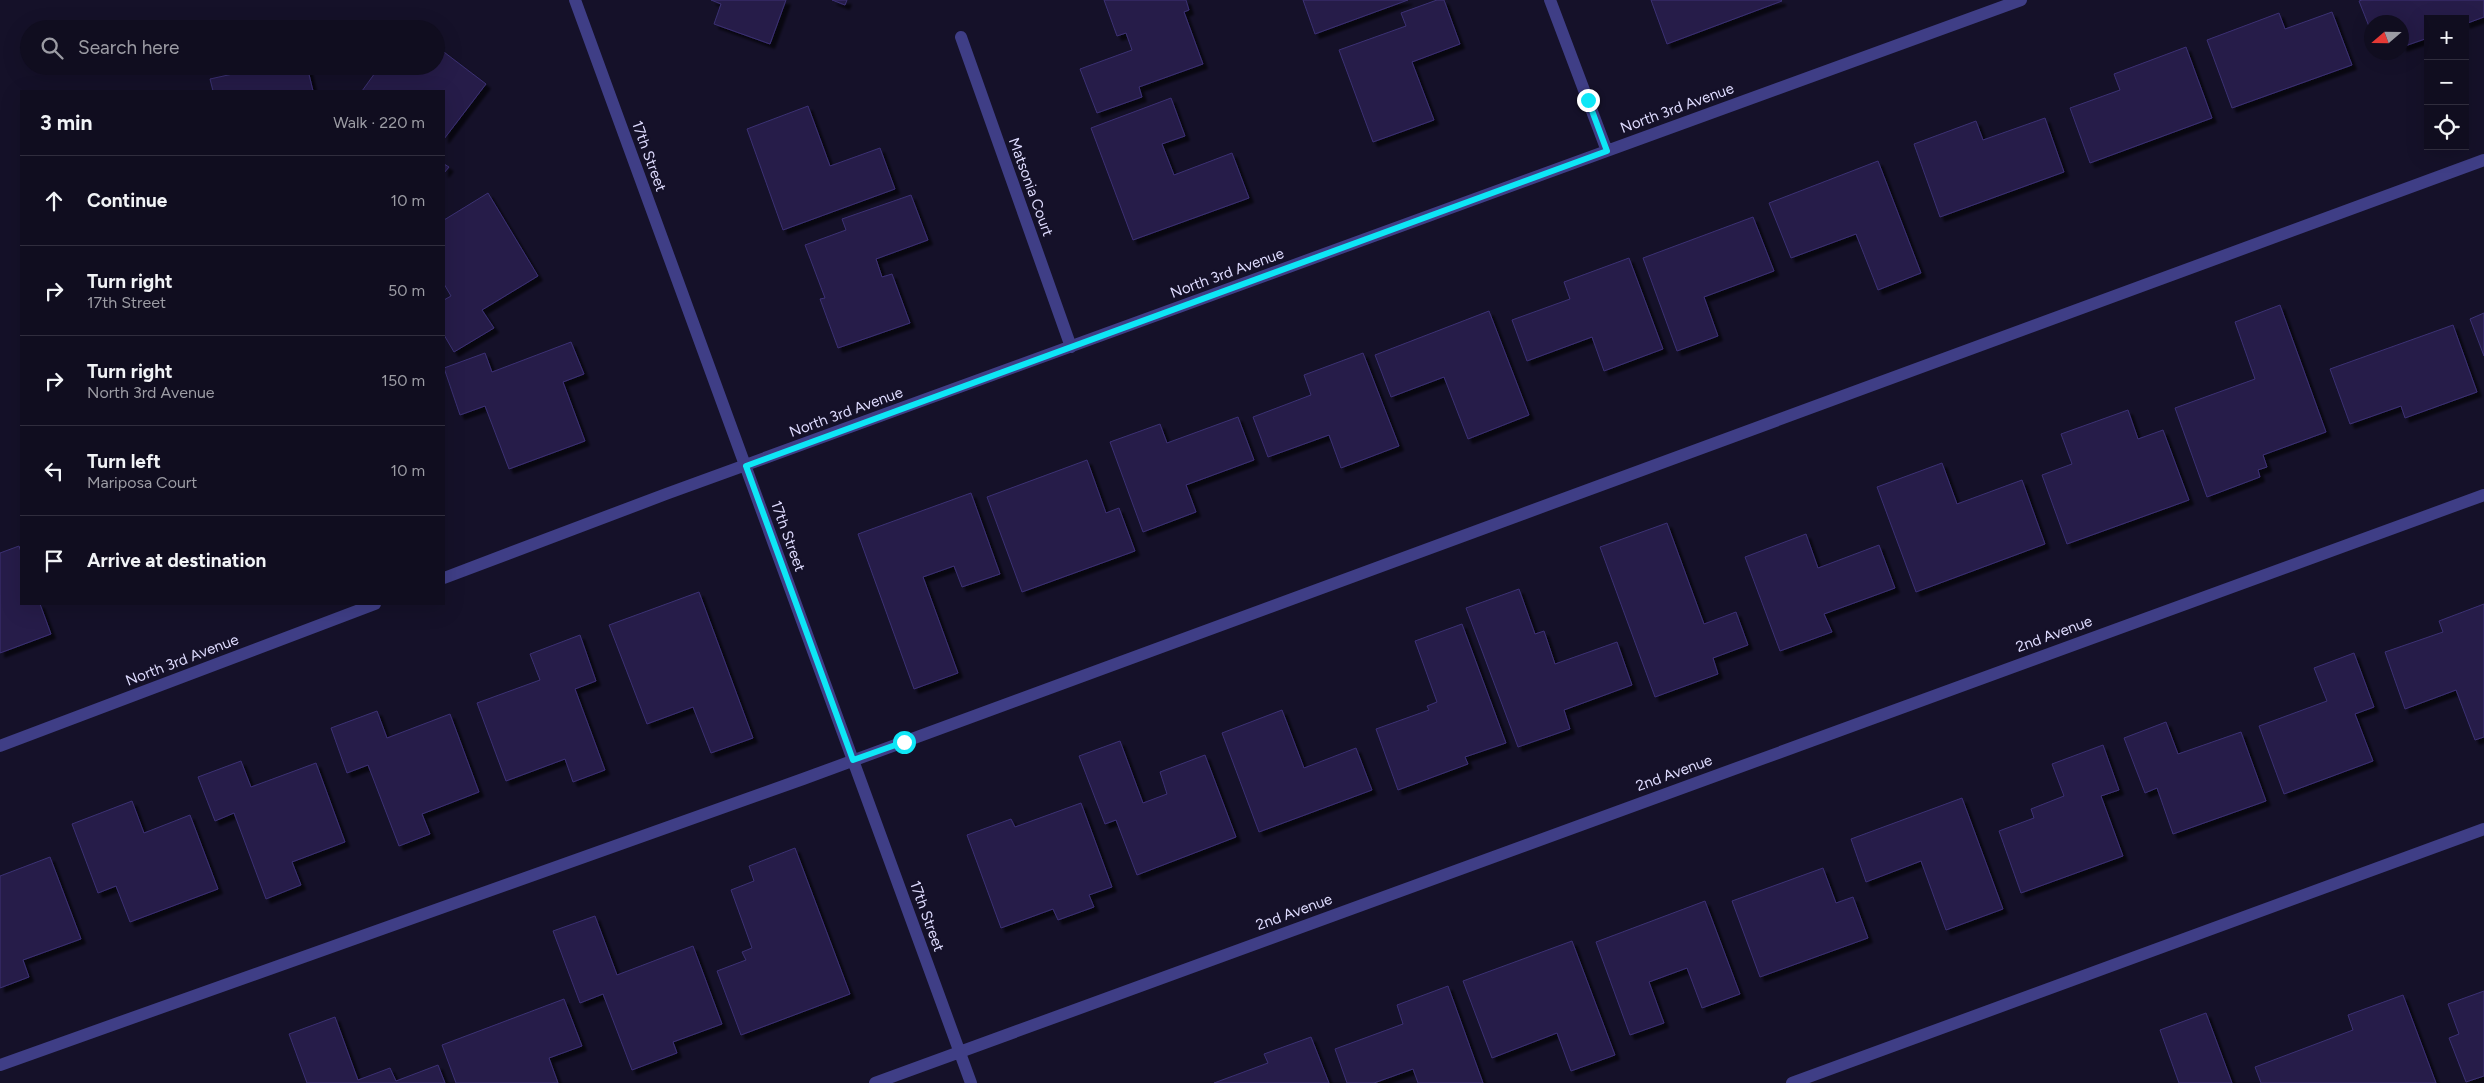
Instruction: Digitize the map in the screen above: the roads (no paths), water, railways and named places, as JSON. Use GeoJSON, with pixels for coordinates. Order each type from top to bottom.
{"type":"FeatureCollection","features":[{"type":"Feature","properties":{"kind":"street","name":"17th Street"},"geometry":{"type":"LineString","coordinates":[[575,0],[971,1083]]}},
{"type":"Feature","properties":{"kind":"street"},"geometry":{"type":"LineString","coordinates":[[1550,0],[1607,151]]}},
{"type":"Feature","properties":{"kind":"street","name":"North 3rd Avenue"},"geometry":{"type":"LineString","coordinates":[[445,578],[2021,0]]}},
{"type":"Feature","properties":{"kind":"street","name":"Matsonia Court"},"geometry":{"type":"LineString","coordinates":[[961,37],[1071,348]]}},
{"type":"Feature","properties":{"kind":"street"},"geometry":{"type":"LineString","coordinates":[[0,1065],[853,760],[2484,160]]}},
{"type":"Feature","properties":{"kind":"street","name":"2nd Avenue"},"geometry":{"type":"LineString","coordinates":[[876,1083],[2484,495]]}},
{"type":"Feature","properties":{"kind":"street","name":"North 3rd Avenue"},"geometry":{"type":"LineString","coordinates":[[0,746],[372,605]]}},
{"type":"Feature","properties":{"kind":"street"},"geometry":{"type":"LineString","coordinates":[[1792,1083],[2484,829]]}}]}
